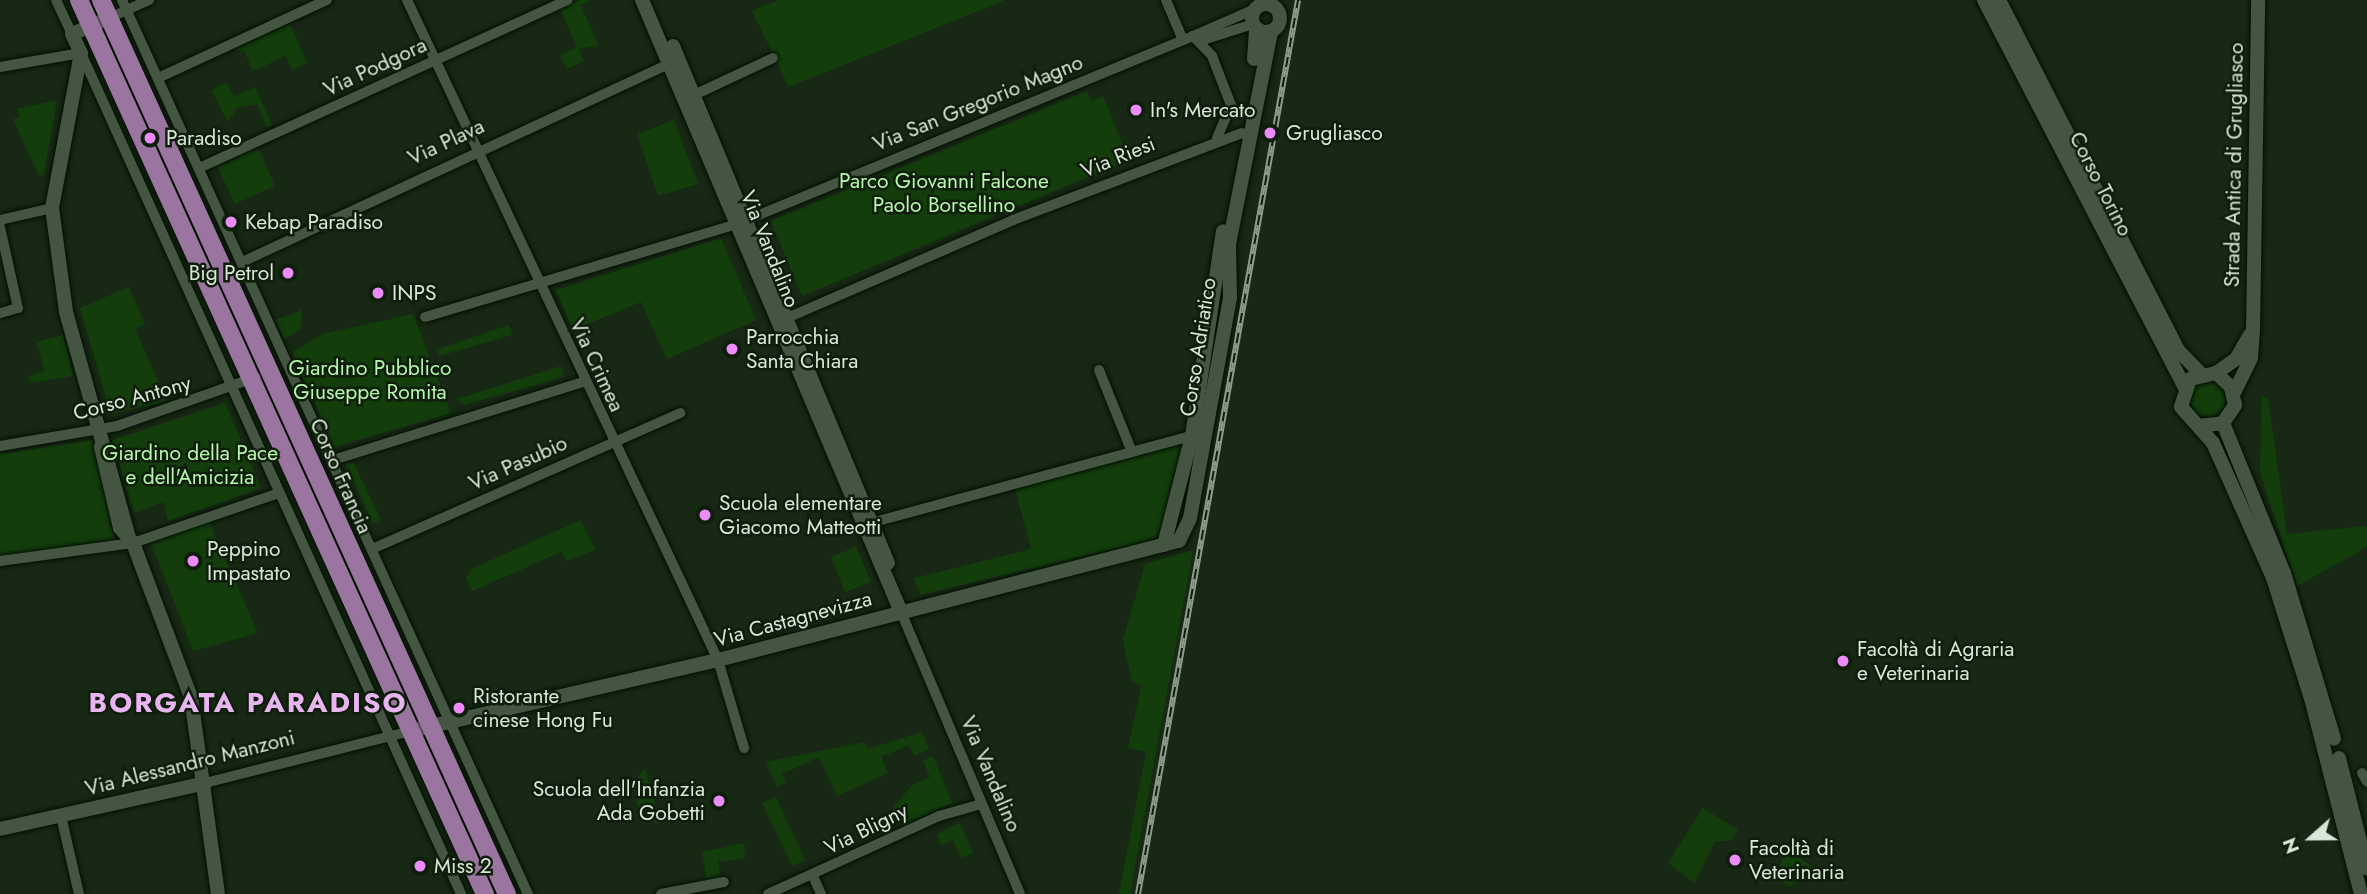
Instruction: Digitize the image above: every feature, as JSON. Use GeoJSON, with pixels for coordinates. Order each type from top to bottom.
{"type":"FeatureCollection","features":[{"type":"Feature","properties":{"kind":"main road","name":"Corso Francia"},"geometry":{"type":"LineString","coordinates":[[79,0],[485,894]]}},
{"type":"Feature","properties":{"kind":"main road","name":"Corso Francia"},"geometry":{"type":"LineString","coordinates":[[101,0],[507,894]]}},
{"type":"Feature","properties":{"kind":"street"},"geometry":{"type":"LineString","coordinates":[[56,0],[461,894]]}},
{"type":"Feature","properties":{"kind":"street"},"geometry":{"type":"LineString","coordinates":[[72,34],[109,18],[125,5],[149,0]]}},
{"type":"Feature","properties":{"kind":"street"},"geometry":{"type":"LineString","coordinates":[[159,78],[327,0]]}},
{"type":"Feature","properties":{"kind":"street","name":"Via Crimea"},"geometry":{"type":"LineString","coordinates":[[407,0],[583,382],[718,660],[744,748]]}},
{"type":"Feature","properties":{"kind":"street","name":"Via Podgora"},"geometry":{"type":"LineString","coordinates":[[200,168],[567,0]]}},
{"type":"Feature","properties":{"kind":"street","name":"Via Vandalino"},"geometry":{"type":"LineString","coordinates":[[642,0],[674,62],[743,221],[870,524],[892,592],[1020,894]]}},
{"type":"Feature","properties":{"kind":"street","name":"Via Vandalino"},"geometry":{"type":"LineString","coordinates":[[653,0],[674,62],[694,95],[743,221]]}},
{"type":"Feature","properties":{"kind":"street"},"geometry":{"type":"LineString","coordinates":[[1166,0],[1188,38],[1212,56],[1231,105],[1217,138]]}},
{"type":"Feature","properties":{"kind":"street","name":"Corso Torino"},"geometry":{"type":"LineString","coordinates":[[1984,0],[2184,386],[2181,407],[2199,426],[2256,533],[2329,741]]}},
{"type":"Feature","properties":{"kind":"street","name":"Corso Torino"},"geometry":{"type":"LineString","coordinates":[[1999,0],[2178,349],[2200,373]]}},
{"type":"Feature","properties":{"kind":"street","name":"Strada Antica di Grugliasco"},"geometry":{"type":"LineString","coordinates":[[2234,393],[2251,358],[2253,330],[2258,0]]}},
{"type":"Feature","properties":{"kind":"street","name":"Via San Gregorio Magno"},"geometry":{"type":"LineString","coordinates":[[425,317],[540,286],[743,221],[1188,38],[1261,4]]}},
{"type":"Feature","properties":{"kind":"street","name":"Corso Adriatico"},"geometry":{"type":"LineString","coordinates":[[1279,6],[1260,28],[1192,436],[1164,545],[1179,541],[1190,518],[1230,298],[1229,244],[1260,28],[1261,4],[1279,6]]}},
{"type":"Feature","properties":{"kind":"street","name":"Corso Francia"},"geometry":{"type":"LineString","coordinates":[[125,5],[528,894]]}},
{"type":"Feature","properties":{"kind":"street","name":"Via San Gregorio Magno"},"geometry":{"type":"LineString","coordinates":[[1188,38],[1203,40],[1260,28]]}},
{"type":"Feature","properties":{"kind":"street"},"geometry":{"type":"LineString","coordinates":[[0,67],[81,53]]}},
{"type":"Feature","properties":{"kind":"street"},"geometry":{"type":"LineString","coordinates":[[81,53],[52,208],[62,295],[99,434],[118,482],[131,540],[186,677],[205,783],[218,894]]}},
{"type":"Feature","properties":{"kind":"street"},"geometry":{"type":"LineString","coordinates":[[694,95],[773,58]]}},
{"type":"Feature","properties":{"kind":"street","name":"Via Plava"},"geometry":{"type":"LineString","coordinates":[[242,262],[476,149],[674,62]]}},
{"type":"Feature","properties":{"kind":"street","name":"Via Riesi"},"geometry":{"type":"LineString","coordinates":[[784,320],[1217,138],[1242,133]]}},
{"type":"Feature","properties":{"kind":"street"},"geometry":{"type":"LineString","coordinates":[[0,220],[52,208]]}},
{"type":"Feature","properties":{"kind":"street"},"geometry":{"type":"LineString","coordinates":[[0,228],[18,307],[0,313]]}},
{"type":"Feature","properties":{"kind":"street"},"geometry":{"type":"LineString","coordinates":[[2184,386],[2200,373],[2216,373],[2236,359],[2253,330]]}},
{"type":"Feature","properties":{"kind":"street"},"geometry":{"type":"LineString","coordinates":[[1099,370],[1132,452]]}},
{"type":"Feature","properties":{"kind":"street","name":"Corso Antony"},"geometry":{"type":"LineString","coordinates":[[0,446],[99,434],[232,388],[269,372]]}},
{"type":"Feature","properties":{"kind":"street"},"geometry":{"type":"LineString","coordinates":[[2199,426],[2223,423],[2234,393],[2216,373]]}},
{"type":"Feature","properties":{"kind":"street"},"geometry":{"type":"LineString","coordinates":[[333,460],[583,382]]}},
{"type":"Feature","properties":{"kind":"street","name":"Via Pasubio"},"geometry":{"type":"LineString","coordinates":[[372,549],[680,413]]}},
{"type":"Feature","properties":{"kind":"street","name":"Corso Torino"},"geometry":{"type":"LineString","coordinates":[[2223,423],[2284,573],[2329,741],[2321,754],[2333,760],[2367,869]]}},
{"type":"Feature","properties":{"kind":"street","name":"Corso Adriatico"},"geometry":{"type":"LineString","coordinates":[[870,524],[1192,436]]}},
{"type":"Feature","properties":{"kind":"street"},"geometry":{"type":"LineString","coordinates":[[0,561],[131,540],[279,493]]}},
{"type":"Feature","properties":{"kind":"street","name":"Via Castagnevizza"},"geometry":{"type":"LineString","coordinates":[[430,727],[452,725],[718,660],[1164,545]]}},
{"type":"Feature","properties":{"kind":"street","name":"Via Alessandro Manzoni"},"geometry":{"type":"LineString","coordinates":[[0,829],[205,783],[388,735],[430,727]]}},
{"type":"Feature","properties":{"kind":"street","name":"Corso Torino"},"geometry":{"type":"LineString","coordinates":[[2333,760],[2361,894]]}},
{"type":"Feature","properties":{"kind":"street","name":"Via Bligny"},"geometry":{"type":"LineString","coordinates":[[768,894],[813,876],[939,816],[981,804]]}},
{"type":"Feature","properties":{"kind":"street"},"geometry":{"type":"LineString","coordinates":[[61,816],[79,894]]}},
{"type":"Feature","properties":{"kind":"street"},"geometry":{"type":"LineString","coordinates":[[453,877],[473,868]]}},
{"type":"Feature","properties":{"kind":"street"},"geometry":{"type":"LineString","coordinates":[[813,876],[821,894]]}},
{"type":"Feature","properties":{"kind":"street"},"geometry":{"type":"LineString","coordinates":[[661,894],[724,882]]}},
{"type":"Feature","properties":{"kind":"green space"},"geometry":{"type":"Polygon","coordinates":[[[580,0],[590,0],[581,5],[598,45],[579,49],[584,61],[567,69],[560,55],[577,47],[560,9],[580,0]]]}},
{"type":"Feature","properties":{"kind":"green space"},"geometry":{"type":"Polygon","coordinates":[[[779,0],[1005,0],[789,87],[752,11],[779,0]]]}},
{"type":"Feature","properties":{"kind":"green space"},"geometry":{"type":"Polygon","coordinates":[[[290,24],[307,63],[292,70],[286,56],[253,71],[244,51],[233,50],[290,24]]]}},
{"type":"Feature","properties":{"kind":"green space"},"geometry":{"type":"Polygon","coordinates":[[[227,83],[234,96],[255,87],[272,125],[267,127],[257,104],[237,108],[228,122],[211,90],[227,83]]]}},
{"type":"Feature","properties":{"kind":"green space","name":"Parco Giovanni Falcone Paolo Borsellino"},"geometry":{"type":"Polygon","coordinates":[[[1087,91],[1091,101],[1103,96],[1129,160],[802,296],[771,221],[1087,91]]]}},
{"type":"Feature","properties":{"kind":"green space"},"geometry":{"type":"Polygon","coordinates":[[[57,100],[44,175],[39,176],[13,119],[20,117],[17,109],[57,100]]]}},
{"type":"Feature","properties":{"kind":"green space"},"geometry":{"type":"Polygon","coordinates":[[[674,120],[698,184],[658,196],[637,134],[674,120]]]}},
{"type":"Feature","properties":{"kind":"green space"},"geometry":{"type":"Polygon","coordinates":[[[258,148],[275,186],[235,204],[217,166],[258,148]]]}},
{"type":"Feature","properties":{"kind":"green space"},"geometry":{"type":"Polygon","coordinates":[[[721,238],[756,320],[667,359],[641,302],[573,330],[556,290],[721,238]]]}},
{"type":"Feature","properties":{"kind":"green space"},"geometry":{"type":"Polygon","coordinates":[[[129,287],[145,324],[135,329],[167,401],[111,414],[80,308],[129,287]]]}},
{"type":"Feature","properties":{"kind":"green space"},"geometry":{"type":"Polygon","coordinates":[[[302,310],[301,329],[284,340],[275,320],[302,310]]]}},
{"type":"Feature","properties":{"kind":"green space","name":"Giardino Pubblico Giuseppe Romita"},"geometry":{"type":"Polygon","coordinates":[[[413,314],[451,413],[334,447],[292,352],[323,334],[413,314]]]}},
{"type":"Feature","properties":{"kind":"green space"},"geometry":{"type":"Polygon","coordinates":[[[509,325],[512,335],[440,356],[435,350],[509,325]]]}},
{"type":"Feature","properties":{"kind":"green space"},"geometry":{"type":"Polygon","coordinates":[[[63,335],[73,376],[30,383],[29,376],[45,371],[36,342],[63,335]]]}},
{"type":"Feature","properties":{"kind":"green space"},"geometry":{"type":"Polygon","coordinates":[[[561,366],[564,377],[464,405],[457,399],[561,366]]]}},
{"type":"Feature","properties":{"kind":"green space"},"geometry":{"type":"Polygon","coordinates":[[[2207,381],[2220,386],[2225,399],[2220,412],[2207,417],[2194,412],[2189,399],[2194,386],[2207,381]]]}},
{"type":"Feature","properties":{"kind":"green space"},"geometry":{"type":"Polygon","coordinates":[[[2262,396],[2268,398],[2287,534],[2367,526],[2367,547],[2297,586],[2260,472],[2262,396]]]}},
{"type":"Feature","properties":{"kind":"green space","name":"Giardino della Pace e dell'Amicizia"},"geometry":{"type":"Polygon","coordinates":[[[225,403],[261,488],[168,521],[164,502],[134,513],[112,440],[225,403]]]}},
{"type":"Feature","properties":{"kind":"green space"},"geometry":{"type":"Polygon","coordinates":[[[93,440],[115,540],[0,556],[0,454],[93,440]]]}},
{"type":"Feature","properties":{"kind":"green space"},"geometry":{"type":"Polygon","coordinates":[[[1184,442],[1161,535],[1154,539],[920,595],[914,578],[1031,549],[1015,488],[1184,442]]]}},
{"type":"Feature","properties":{"kind":"green space"},"geometry":{"type":"Polygon","coordinates":[[[353,462],[381,520],[373,523],[345,463],[353,462]]]}},
{"type":"Feature","properties":{"kind":"green space"},"geometry":{"type":"Polygon","coordinates":[[[581,520],[595,550],[566,561],[561,552],[472,591],[466,578],[471,569],[581,520]]]}},
{"type":"Feature","properties":{"kind":"green space"},"geometry":{"type":"Polygon","coordinates":[[[209,522],[258,633],[193,651],[151,543],[209,522]]]}},
{"type":"Feature","properties":{"kind":"green space"},"geometry":{"type":"Polygon","coordinates":[[[856,547],[871,582],[845,592],[831,557],[856,547]]]}},
{"type":"Feature","properties":{"kind":"green space"},"geometry":{"type":"Polygon","coordinates":[[[1193,550],[1130,894],[1119,894],[1146,752],[1128,748],[1141,687],[1132,681],[1123,640],[1145,564],[1193,550]]]}},
{"type":"Feature","properties":{"kind":"green space"},"geometry":{"type":"Polygon","coordinates":[[[922,732],[929,749],[914,756],[909,745],[881,757],[888,773],[837,796],[819,757],[782,774],[786,783],[777,787],[766,762],[864,742],[868,749],[922,732]]]}},
{"type":"Feature","properties":{"kind":"green space"},"geometry":{"type":"Polygon","coordinates":[[[933,756],[952,803],[902,825],[894,807],[912,785],[930,777],[923,761],[933,756]]]}},
{"type":"Feature","properties":{"kind":"green space"},"geometry":{"type":"Polygon","coordinates":[[[645,768],[660,824],[641,817],[632,784],[645,768]]]}},
{"type":"Feature","properties":{"kind":"green space"},"geometry":{"type":"Polygon","coordinates":[[[776,797],[805,860],[792,866],[762,803],[776,797]]]}},
{"type":"Feature","properties":{"kind":"green space"},"geometry":{"type":"Polygon","coordinates":[[[1703,808],[1738,830],[1731,841],[1715,841],[1694,883],[1668,863],[1703,808]]]}},
{"type":"Feature","properties":{"kind":"green space"},"geometry":{"type":"Polygon","coordinates":[[[960,823],[973,853],[961,858],[953,840],[941,845],[937,834],[960,823]]]}},
{"type":"Feature","properties":{"kind":"green space"},"geometry":{"type":"Polygon","coordinates":[[[744,843],[745,858],[718,862],[721,879],[707,881],[702,852],[744,843]]]}},
{"type":"Feature","properties":{"kind":"green space"},"geometry":{"type":"Polygon","coordinates":[[[1787,850],[1813,867],[1790,887],[1775,877],[1787,850]]]}},
{"type":"Feature","properties":{"kind":"railway"},"geometry":{"type":"LineString","coordinates":[[1138,894],[1298,0]]}},
{"type":"Feature","properties":{"kind":"place","name":"In's Mercato"},"geometry":{"type":"Point","coordinates":[1136,110]}},
{"type":"Feature","properties":{"kind":"place","name":"Grugliasco"},"geometry":{"type":"Point","coordinates":[1270,133]}},
{"type":"Feature","properties":{"kind":"place","name":"Paradiso"},"geometry":{"type":"Point","coordinates":[150,138]}},
{"type":"Feature","properties":{"kind":"place","name":"Kebap Paradiso"},"geometry":{"type":"Point","coordinates":[231,222]}},
{"type":"Feature","properties":{"kind":"place","name":"Big Petrol"},"geometry":{"type":"Point","coordinates":[288,273]}},
{"type":"Feature","properties":{"kind":"place","name":"INPS"},"geometry":{"type":"Point","coordinates":[378,293]}},
{"type":"Feature","properties":{"kind":"place","name":"Parrocchia Santa Chiara"},"geometry":{"type":"Point","coordinates":[732,349]}},
{"type":"Feature","properties":{"kind":"place","name":"Scuola elementare Giacomo Matteotti"},"geometry":{"type":"Point","coordinates":[705,515]}},
{"type":"Feature","properties":{"kind":"place","name":"Peppino Impastato"},"geometry":{"type":"Point","coordinates":[193,561]}},
{"type":"Feature","properties":{"kind":"place","name":"Facoltà di Agraria e Veterinaria"},"geometry":{"type":"Point","coordinates":[1843,661]}},
{"type":"Feature","properties":{"kind":"place","name":"Ristorante cinese Hong Fu"},"geometry":{"type":"Point","coordinates":[459,708]}},
{"type":"Feature","properties":{"kind":"place","name":"Scuola dell'Infanzia Ada Gobetti"},"geometry":{"type":"Point","coordinates":[719,801]}},
{"type":"Feature","properties":{"kind":"place","name":"Facoltà di Veterinaria"},"geometry":{"type":"Point","coordinates":[1735,860]}},
{"type":"Feature","properties":{"kind":"place","name":"Miss 2"},"geometry":{"type":"Point","coordinates":[420,866]}},
{"type":"Feature","properties":{"kind":"district","name":"BORGATA PARADISO"},"geometry":{"type":"Point","coordinates":[248,703]}}]}
